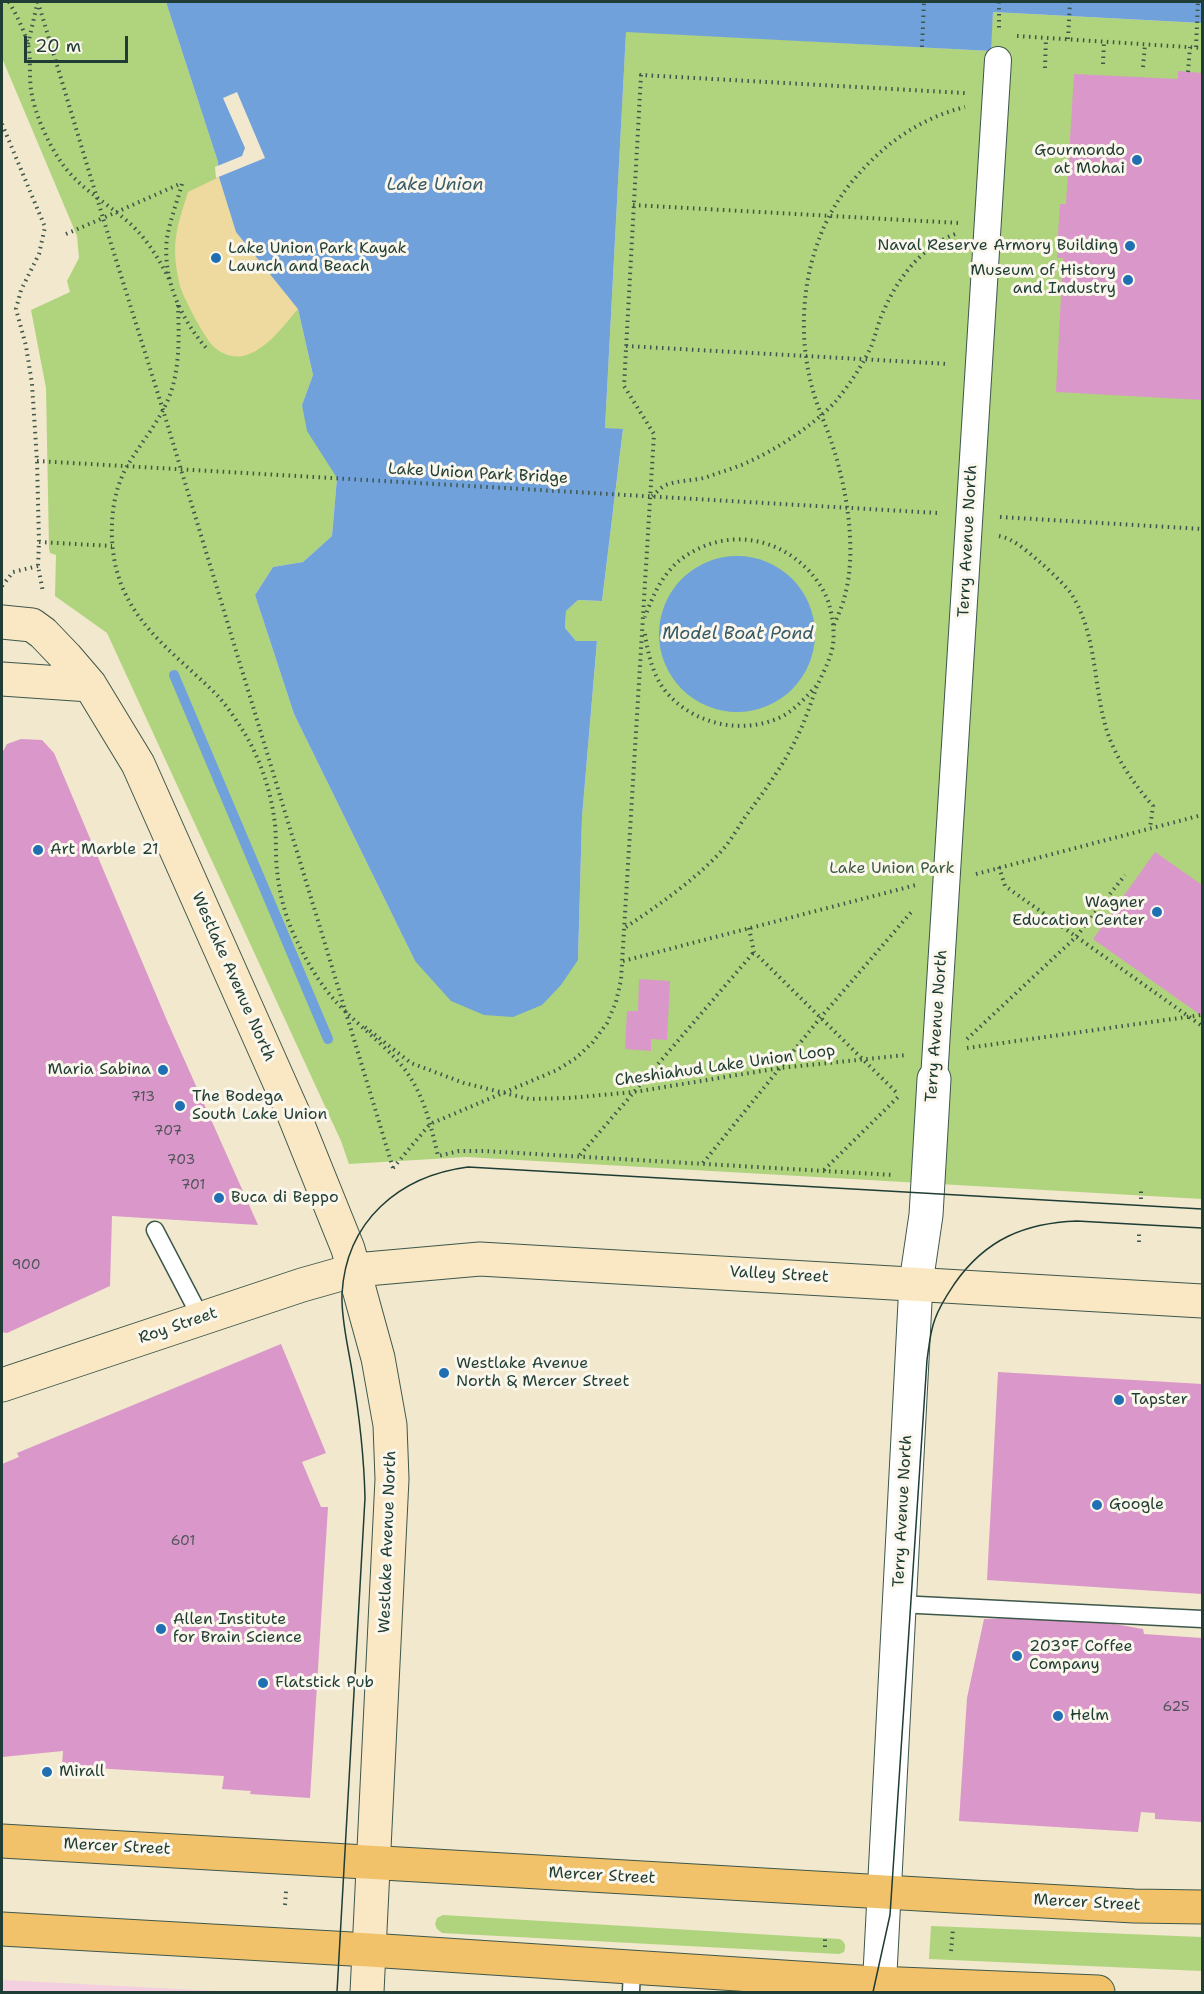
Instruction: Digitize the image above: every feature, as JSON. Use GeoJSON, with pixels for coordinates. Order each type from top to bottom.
{"type":"FeatureCollection","features":[{"type":"Feature","properties":{"kind":"main road","name":"Westlake Avenue North"},"geometry":{"type":"LineString","coordinates":[[2,622],[32,625],[43,633],[90,685],[138,764],[294,1115],[355,1270],[378,1358],[390,1425],[392,1479],[367,1992]]}},
{"type":"Feature","properties":{"kind":"main road"},"geometry":{"type":"LineString","coordinates":[[2,679],[90,685]]}},
{"type":"Feature","properties":{"kind":"main road","name":"Valley Street"},"geometry":{"type":"LineString","coordinates":[[355,1270],[480,1259],[1203,1300]]}},
{"type":"Feature","properties":{"kind":"main road","name":"Roy Street"},"geometry":{"type":"LineString","coordinates":[[2,1386],[201,1318],[355,1270]]}},
{"type":"Feature","properties":{"kind":"main road","name":"Mercer Street"},"geometry":{"type":"LineString","coordinates":[[2,1841],[1134,1906],[1203,1907]]}},
{"type":"Feature","properties":{"kind":"main road"},"geometry":{"type":"LineString","coordinates":[[2,1929],[369,1950],[632,1980],[1098,1992]]}},
{"type":"Feature","properties":{"kind":"street","name":"Terry Avenue North"},"geometry":{"type":"LineString","coordinates":[[879,1988],[916,1283],[926,1215],[942,1060],[969,522],[999,47]]}},
{"type":"Feature","properties":{"kind":"lane"},"geometry":{"type":"LineString","coordinates":[[155,1230],[201,1318]]}},
{"type":"Feature","properties":{"kind":"lane"},"geometry":{"type":"LineString","coordinates":[[898,1604],[1203,1619]]}},
{"type":"Feature","properties":{"kind":"path"},"geometry":{"type":"LineString","coordinates":[[9,2],[28,44]]}},
{"type":"Feature","properties":{"kind":"path"},"geometry":{"type":"LineString","coordinates":[[38,2],[28,44],[31,92],[38,117],[62,163],[78,182],[140,234],[158,257],[178,305],[197,338],[207,349]]}},
{"type":"Feature","properties":{"kind":"path"},"geometry":{"type":"LineString","coordinates":[[38,2],[393,1168],[430,1124],[557,1070],[576,1058],[593,1042],[606,1023],[616,1002],[621,980],[654,434],[624,386],[640,75],[996,94]]}},
{"type":"Feature","properties":{"kind":"path"},"geometry":{"type":"LineString","coordinates":[[922,47],[924,2]]}},
{"type":"Feature","properties":{"kind":"path"},"geometry":{"type":"LineString","coordinates":[[999,2],[999,47],[1046,38],[1203,48]]}},
{"type":"Feature","properties":{"kind":"path"},"geometry":{"type":"LineString","coordinates":[[1068,39],[1070,2]]}},
{"type":"Feature","properties":{"kind":"path"},"geometry":{"type":"LineString","coordinates":[[1196,47],[1198,2]]}},
{"type":"Feature","properties":{"kind":"path"},"geometry":{"type":"LineString","coordinates":[[1045,68],[1046,38]]}},
{"type":"Feature","properties":{"kind":"path"},"geometry":{"type":"LineString","coordinates":[[1103,64],[1104,42]]}},
{"type":"Feature","properties":{"kind":"path"},"geometry":{"type":"LineString","coordinates":[[1143,67],[1144,44]]}},
{"type":"Feature","properties":{"kind":"path"},"geometry":{"type":"LineString","coordinates":[[1188,72],[1190,47]]}},
{"type":"Feature","properties":{"kind":"path"},"geometry":{"type":"LineString","coordinates":[[833,626],[846,593],[850,544],[848,508],[839,465],[812,387],[806,355],[803,322],[806,286],[816,250],[828,216],[847,186],[868,162],[894,139],[924,121],[977,104],[996,94]]}},
{"type":"Feature","properties":{"kind":"path"},"geometry":{"type":"LineString","coordinates":[[2,124],[45,226],[39,254],[21,290],[16,309],[26,346],[32,384],[37,461],[38,566],[43,594]]}},
{"type":"Feature","properties":{"kind":"path"},"geometry":{"type":"LineString","coordinates":[[66,234],[182,183],[167,239],[166,260],[169,279]]}},
{"type":"Feature","properties":{"kind":"path"},"geometry":{"type":"LineString","coordinates":[[633,205],[988,224]]}},
{"type":"Feature","properties":{"kind":"path"},"geometry":{"type":"LineString","coordinates":[[651,497],[666,485],[700,479],[746,463],[789,438],[822,415],[836,400],[865,358],[893,291],[908,269],[926,251],[946,238],[988,224]]}},
{"type":"Feature","properties":{"kind":"path","name":"Cheshiahud Lake Union Loop"},"geometry":{"type":"LineString","coordinates":[[178,305],[180,340],[171,392],[163,410],[127,466],[115,500],[112,546],[119,581],[130,605],[145,626],[219,697],[246,735],[263,772],[274,818],[277,872],[285,909],[295,938],[317,980],[406,1071],[423,1099],[438,1156],[484,1151],[580,1156]]}},
{"type":"Feature","properties":{"kind":"path"},"geometry":{"type":"LineString","coordinates":[[626,346],[979,366]]}},
{"type":"Feature","properties":{"kind":"path","name":"Lake Union Park Bridge"},"geometry":{"type":"LineString","coordinates":[[37,461],[848,508],[969,522]]}},
{"type":"Feature","properties":{"kind":"path"},"geometry":{"type":"LineString","coordinates":[[969,522],[1203,529]]}},
{"type":"Feature","properties":{"kind":"path"},"geometry":{"type":"LineString","coordinates":[[969,522],[1006,537],[1029,552],[1070,592],[1083,617],[1090,644],[1101,712],[1109,738],[1121,763],[1153,806],[1150,828]]}},
{"type":"Feature","properties":{"kind":"path"},"geometry":{"type":"LineString","coordinates":[[625,927],[686,883],[724,847],[779,770],[797,736],[832,651],[833,626],[828,601],[816,579],[800,561],[778,547],[754,540],[729,540],[705,545],[683,558],[665,576],[652,597],[644,622],[647,647],[654,671],[667,693],[685,709],[708,721],[732,726],[758,724],[782,716],[802,702],[818,684]]}},
{"type":"Feature","properties":{"kind":"path"},"geometry":{"type":"LineString","coordinates":[[39,542],[112,546]]}},
{"type":"Feature","properties":{"kind":"path"},"geometry":{"type":"LineString","coordinates":[[2,586],[13,572],[38,566]]}},
{"type":"Feature","properties":{"kind":"path"},"geometry":{"type":"LineString","coordinates":[[263,772],[272,769]]}},
{"type":"Feature","properties":{"kind":"path"},"geometry":{"type":"LineString","coordinates":[[972,874],[1203,815]]}},
{"type":"Feature","properties":{"kind":"path"},"geometry":{"type":"LineString","coordinates":[[999,867],[1005,886],[1203,1026]]}},
{"type":"Feature","properties":{"kind":"path"},"geometry":{"type":"LineString","coordinates":[[942,1060],[1076,937],[1125,875]]}},
{"type":"Feature","properties":{"kind":"path"},"geometry":{"type":"LineString","coordinates":[[623,960],[924,883]]}},
{"type":"Feature","properties":{"kind":"path"},"geometry":{"type":"LineString","coordinates":[[703,1163],[821,1017],[918,905]]}},
{"type":"Feature","properties":{"kind":"path"},"geometry":{"type":"LineString","coordinates":[[749,928],[754,952],[900,1095],[824,1171]]}},
{"type":"Feature","properties":{"kind":"path"},"geometry":{"type":"LineString","coordinates":[[580,1156],[754,952]]}},
{"type":"Feature","properties":{"kind":"path","name":"Cheshiahud Lake Union Loop"},"geometry":{"type":"LineString","coordinates":[[345,1011],[411,1063],[464,1083],[529,1099],[634,1092],[780,1068],[865,1060],[942,1060],[1201,1015]]}},
{"type":"Feature","properties":{"kind":"path"},"geometry":{"type":"LineString","coordinates":[[580,1156],[902,1175]]}},
{"type":"Feature","properties":{"kind":"path"},"geometry":{"type":"LineString","coordinates":[[1140,1199],[1141,1188]]}},
{"type":"Feature","properties":{"kind":"path"},"geometry":{"type":"LineString","coordinates":[[1139,1231],[1139,1242]]}},
{"type":"Feature","properties":{"kind":"path"},"geometry":{"type":"LineString","coordinates":[[285,1905],[286,1891]]}},
{"type":"Feature","properties":{"kind":"path"},"geometry":{"type":"LineString","coordinates":[[951,1961],[953,1929]]}},
{"type":"Feature","properties":{"kind":"shaded area"},"geometry":{"type":"Polygon","coordinates":[[[2,1980],[236,1992],[2,1992],[2,1980]]]}},
{"type":"Feature","properties":{"kind":"green space","name":"Lake Union Park"},"geometry":{"type":"Polygon","coordinates":[[[2,2],[166,2],[218,162],[219,177],[236,232],[298,309],[313,375],[302,405],[337,478],[332,536],[303,562],[273,567],[255,595],[294,714],[415,961],[578,960],[582,817],[597,642],[576,641],[565,628],[566,611],[578,600],[602,601],[623,430],[605,428],[626,31],[990,51],[993,12],[1202,23],[1202,1199],[466,1157],[349,1164],[341,1141],[107,633],[55,596],[56,555],[50,553],[49,548],[46,388],[31,310],[70,292],[67,281],[79,258],[77,236],[2,58],[2,2]]]}},
{"type":"Feature","properties":{"kind":"green space"},"geometry":{"type":"Polygon","coordinates":[[[443,1915],[840,1939],[845,1948],[844,1952],[839,1954],[442,1933],[435,1924],[437,1918],[443,1915]]]}},
{"type":"Feature","properties":{"kind":"green space"},"geometry":{"type":"Polygon","coordinates":[[[931,1926],[1202,1937],[1202,1971],[929,1959],[931,1926]]]}},
{"type":"Feature","properties":{"kind":"sand","name":"Lake Union Park Kayak Launch and Beach"},"geometry":{"type":"Polygon","coordinates":[[[219,177],[236,232],[298,309],[260,349],[243,356],[223,353],[209,341],[182,292],[176,264],[176,235],[188,192],[219,177]]]}},
{"type":"Feature","properties":{"kind":"water","name":"Lake Union"},"geometry":{"type":"Polygon","coordinates":[[[166,2],[1202,2],[1202,23],[993,12],[991,51],[626,32],[605,428],[623,429],[602,601],[578,600],[566,611],[565,628],[576,641],[597,641],[582,817],[578,960],[561,985],[542,1005],[513,1017],[484,1015],[451,1001],[415,961],[294,714],[255,595],[273,567],[303,562],[332,536],[337,478],[307,431],[302,405],[313,375],[298,309],[236,232],[219,177],[218,162],[166,2]]]}},
{"type":"Feature","properties":{"kind":"water","name":"Model Boat Pond"},"geometry":{"type":"Polygon","coordinates":[[[737,556],[752,557],[767,562],[792,579],[809,604],[814,619],[814,649],[809,664],[792,689],[767,706],[752,711],[737,712],[722,711],[707,706],[682,689],[665,664],[660,649],[659,634],[660,619],[665,604],[682,579],[707,562],[722,557],[737,556]]]}},
{"type":"Feature","properties":{"kind":"pier"},"geometry":{"type":"Polygon","coordinates":[[[237,92],[265,158],[216,178],[215,167],[242,156],[245,148],[223,98],[237,92]]]}},
{"type":"Feature","properties":{"kind":"building","name":"Naval Reserve Armory Building"},"geometry":{"type":"Polygon","coordinates":[[[1178,71],[1202,73],[1202,400],[1056,392],[1063,258],[1057,258],[1058,234],[1060,204],[1066,204],[1074,74],[1178,79],[1178,71]]]}},
{"type":"Feature","properties":{"kind":"building"},"geometry":{"type":"Polygon","coordinates":[[[21,739],[42,740],[54,753],[168,1023],[258,1225],[112,1216],[110,1286],[7,1333],[2,1332],[2,753],[7,744],[21,739]]]}},
{"type":"Feature","properties":{"kind":"building","name":"Wagner Education Center"},"geometry":{"type":"Polygon","coordinates":[[[1155,852],[1202,885],[1202,1016],[1093,939],[1155,852]]]}},
{"type":"Feature","properties":{"kind":"building"},"geometry":{"type":"Polygon","coordinates":[[[639,979],[670,981],[667,1040],[651,1039],[651,1051],[625,1049],[627,1011],[638,1011],[639,979]]]}},
{"type":"Feature","properties":{"kind":"building","name":"Allen Institute for Brain Science"},"geometry":{"type":"Polygon","coordinates":[[[281,1344],[326,1453],[302,1462],[321,1507],[328,1507],[310,1798],[250,1794],[251,1791],[222,1789],[224,1776],[62,1766],[63,1751],[2,1757],[2,1464],[19,1457],[17,1453],[281,1344]]]}},
{"type":"Feature","properties":{"kind":"building","name":"Google"},"geometry":{"type":"Polygon","coordinates":[[[998,1372],[1202,1384],[1202,1594],[987,1580],[998,1372]]]}},
{"type":"Feature","properties":{"kind":"building","name":"Helm"},"geometry":{"type":"Polygon","coordinates":[[[1045,1617],[1092,1620],[1143,1629],[1144,1634],[1202,1638],[1202,1822],[1155,1819],[1155,1813],[1141,1812],[1138,1832],[959,1821],[967,1698],[984,1619],[1045,1617]]]}},
{"type":"Feature","properties":{"kind":"waterway"},"geometry":{"type":"LineString","coordinates":[[174,675],[328,1039]]}},
{"type":"Feature","properties":{"kind":"tram line"},"geometry":{"type":"LineString","coordinates":[[337,1992],[365,1498],[361,1434],[344,1323],[342,1294],[346,1268],[354,1245],[365,1224],[381,1206],[420,1180],[468,1167],[1202,1209]]}},
{"type":"Feature","properties":{"kind":"tram line"},"geometry":{"type":"LineString","coordinates":[[873,1992],[890,1915],[927,1360],[937,1314],[955,1283],[980,1255],[1008,1236],[1024,1230],[1040,1225],[1077,1221],[1202,1228]]}},
{"type":"Feature","properties":{"kind":"place","name":"Gourmondo at Mohai"},"geometry":{"type":"Point","coordinates":[1137,160]}},
{"type":"Feature","properties":{"kind":"place","name":"Naval Reserve Armory Building"},"geometry":{"type":"Point","coordinates":[1130,246]}},
{"type":"Feature","properties":{"kind":"place","name":"Lake Union Park Kayak Launch and Beach"},"geometry":{"type":"Point","coordinates":[216,258]}},
{"type":"Feature","properties":{"kind":"place","name":"Museum of History and Industry"},"geometry":{"type":"Point","coordinates":[1128,280]}},
{"type":"Feature","properties":{"kind":"place","name":"Art Marble 21"},"geometry":{"type":"Point","coordinates":[38,850]}},
{"type":"Feature","properties":{"kind":"place","name":"Wagner Education Center"},"geometry":{"type":"Point","coordinates":[1157,912]}},
{"type":"Feature","properties":{"kind":"place","name":"Maria Sabina"},"geometry":{"type":"Point","coordinates":[163,1070]}},
{"type":"Feature","properties":{"kind":"place","name":"The Bodega South Lake Union"},"geometry":{"type":"Point","coordinates":[180,1106]}},
{"type":"Feature","properties":{"kind":"place","name":"Buca di Beppo"},"geometry":{"type":"Point","coordinates":[219,1198]}},
{"type":"Feature","properties":{"kind":"place","name":"Westlake Avenue North & Mercer Street"},"geometry":{"type":"Point","coordinates":[444,1373]}},
{"type":"Feature","properties":{"kind":"place","name":"Tapster"},"geometry":{"type":"Point","coordinates":[1119,1400]}},
{"type":"Feature","properties":{"kind":"place","name":"Google"},"geometry":{"type":"Point","coordinates":[1097,1505]}},
{"type":"Feature","properties":{"kind":"place","name":"Allen Institute for Brain Science"},"geometry":{"type":"Point","coordinates":[161,1629]}},
{"type":"Feature","properties":{"kind":"place","name":"203ºF Coffee Company"},"geometry":{"type":"Point","coordinates":[1017,1656]}},
{"type":"Feature","properties":{"kind":"place","name":"Flatstick Pub"},"geometry":{"type":"Point","coordinates":[263,1683]}},
{"type":"Feature","properties":{"kind":"place","name":"Helm"},"geometry":{"type":"Point","coordinates":[1058,1716]}},
{"type":"Feature","properties":{"kind":"place","name":"Mirall"},"geometry":{"type":"Point","coordinates":[47,1772]}}]}
